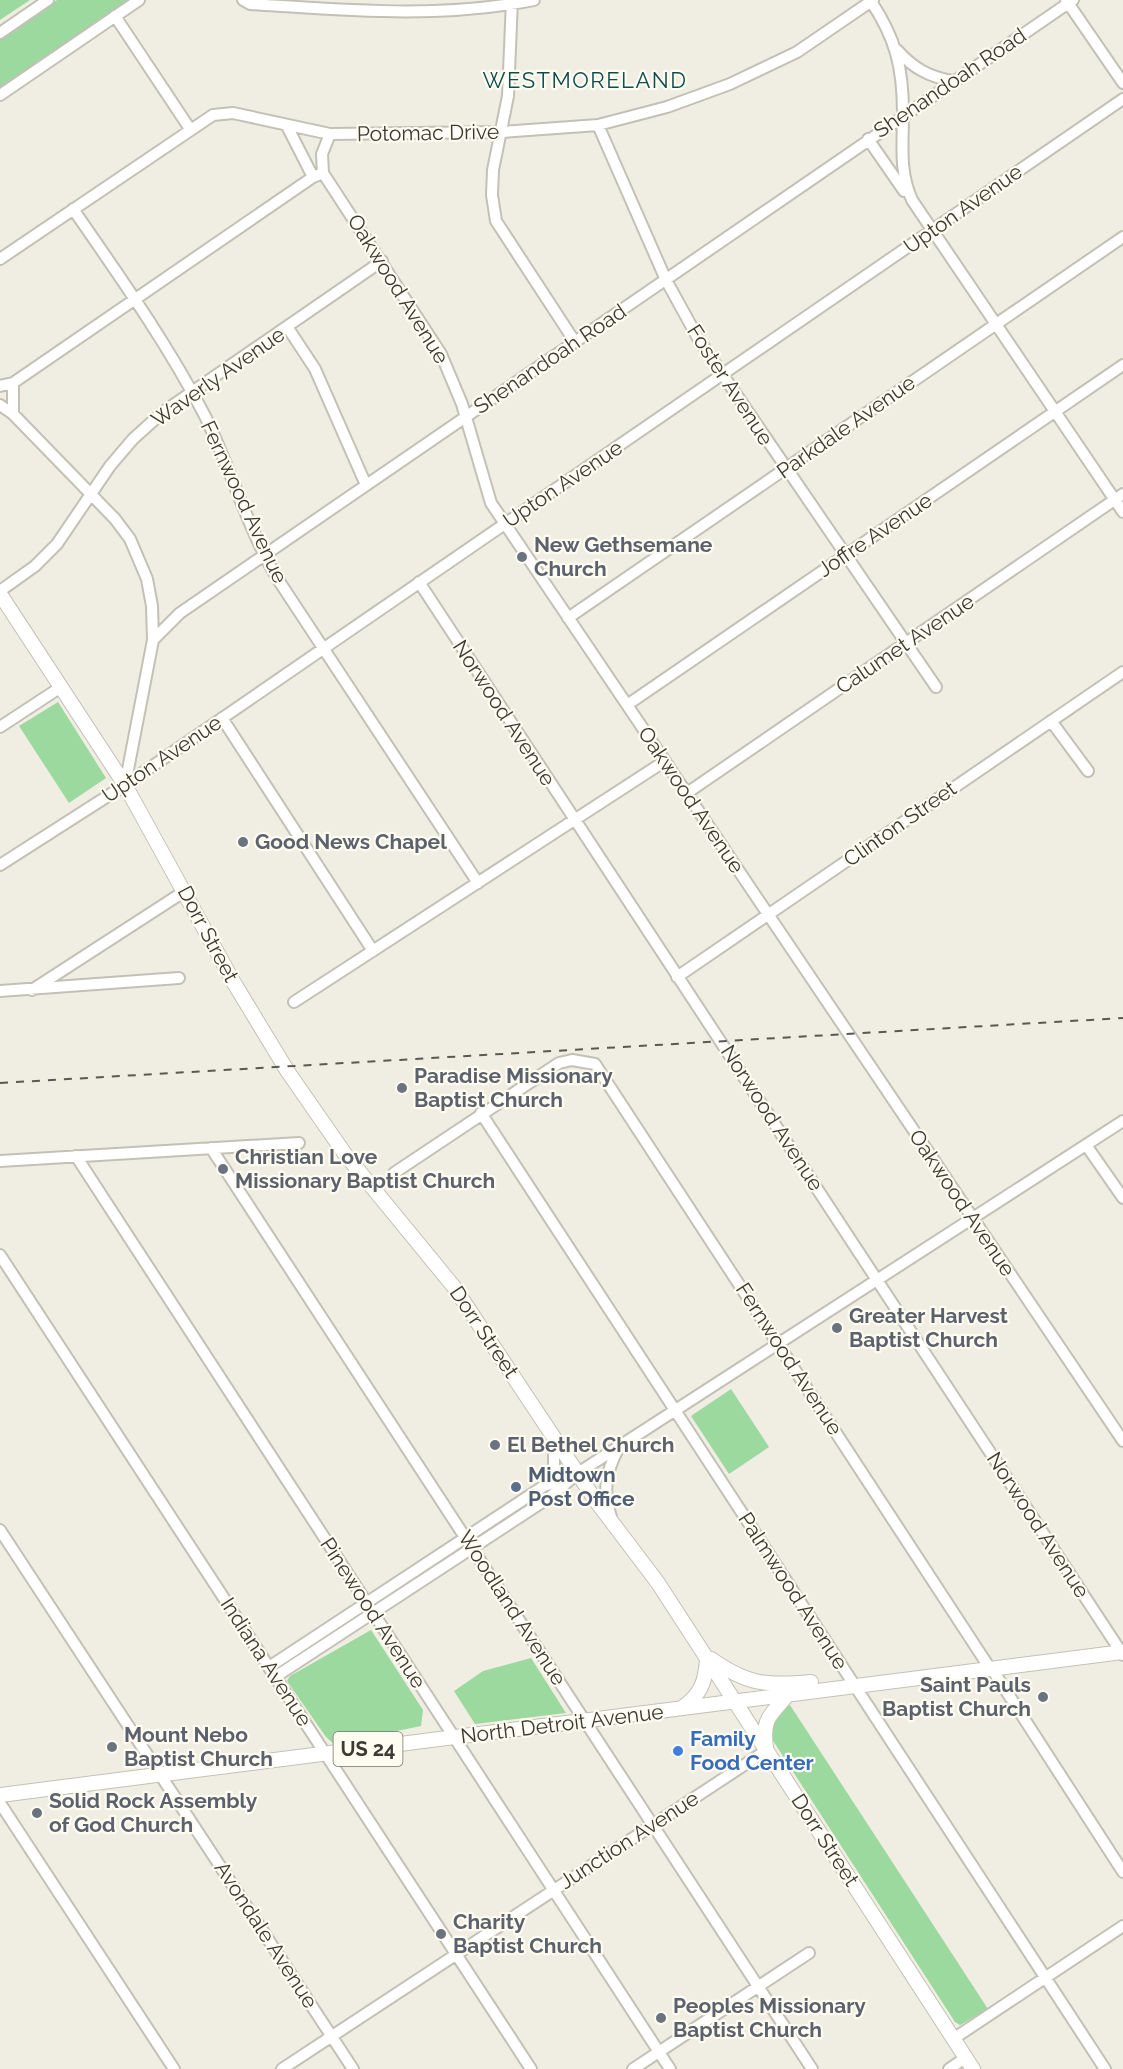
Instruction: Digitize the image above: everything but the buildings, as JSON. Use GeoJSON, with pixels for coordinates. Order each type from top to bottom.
{"type":"FeatureCollection","features":[{"type":"Feature","properties":{"kind":"main road","name":"Dorr Street"},"geometry":{"type":"LineString","coordinates":[[0,592],[125,784],[234,983],[309,1105],[345,1154],[454,1287],[611,1521],[658,1583],[969,2064]]}},
{"type":"Feature","properties":{"kind":"main road","name":"North Detroit Avenue"},"geometry":{"type":"LineString","coordinates":[[0,1795],[584,1720],[679,1710],[789,1693],[1122,1653]]}},
{"type":"Feature","properties":{"kind":"main road"},"geometry":{"type":"LineString","coordinates":[[679,1710],[694,1699],[703,1688],[705,1656],[733,1674],[758,1683],[772,1685],[813,1682],[851,1686]]}},
{"type":"Feature","properties":{"kind":"main road"},"geometry":{"type":"LineString","coordinates":[[766,1750],[765,1735],[768,1716],[789,1693]]}},
{"type":"Feature","properties":{"kind":"street"},"geometry":{"type":"LineString","coordinates":[[0,33],[48,0]]}},
{"type":"Feature","properties":{"kind":"street"},"geometry":{"type":"LineString","coordinates":[[0,95],[139,0]]}},
{"type":"Feature","properties":{"kind":"street"},"geometry":{"type":"LineString","coordinates":[[243,0],[250,4],[386,12],[434,12],[534,0]]}},
{"type":"Feature","properties":{"kind":"street"},"geometry":{"type":"LineString","coordinates":[[872,0],[888,27],[897,50],[903,115],[901,165],[904,182],[924,220]]}},
{"type":"Feature","properties":{"kind":"street","name":"Potomac Drive"},"geometry":{"type":"LineString","coordinates":[[0,259],[213,115],[228,112],[330,134],[502,132],[598,125],[667,107],[730,84],[797,52],[872,0]]}},
{"type":"Feature","properties":{"kind":"street"},"geometry":{"type":"LineString","coordinates":[[1069,1],[1123,82]]}},
{"type":"Feature","properties":{"kind":"street","name":"Shenandoah Road"},"geometry":{"type":"LineString","coordinates":[[153,640],[180,613],[1069,1]]}},
{"type":"Feature","properties":{"kind":"street"},"geometry":{"type":"LineString","coordinates":[[512,2],[510,74],[502,132],[493,170],[492,195],[496,221],[575,342]]}},
{"type":"Feature","properties":{"kind":"street"},"geometry":{"type":"LineString","coordinates":[[115,16],[190,129]]}},
{"type":"Feature","properties":{"kind":"street"},"geometry":{"type":"LineString","coordinates":[[897,50],[908,63],[922,72],[953,81]]}},
{"type":"Feature","properties":{"kind":"street","name":"Upton Avenue"},"geometry":{"type":"LineString","coordinates":[[0,865],[222,718],[1123,99]]}},
{"type":"Feature","properties":{"kind":"street","name":"Foster Avenue"},"geometry":{"type":"LineString","coordinates":[[598,125],[666,280],[699,340],[936,687]]}},
{"type":"Feature","properties":{"kind":"street","name":"Oakwood Avenue"},"geometry":{"type":"LineString","coordinates":[[287,126],[318,175],[382,261],[439,348],[466,417],[486,491],[504,524],[1123,1441]]}},
{"type":"Feature","properties":{"kind":"street"},"geometry":{"type":"LineString","coordinates":[[0,386],[13,383],[318,175],[322,154],[330,134]]}},
{"type":"Feature","properties":{"kind":"street"},"geometry":{"type":"LineString","coordinates":[[868,140],[1055,412],[1119,497],[1123,512]]}},
{"type":"Feature","properties":{"kind":"street","name":"Fernwood Avenue"},"geometry":{"type":"LineString","coordinates":[[73,209],[135,298],[192,391],[216,440],[264,556],[478,883]]}},
{"type":"Feature","properties":{"kind":"street","name":"Parkdale Avenue"},"geometry":{"type":"LineString","coordinates":[[568,618],[1123,237]]}},
{"type":"Feature","properties":{"kind":"street","name":"Waverly Avenue"},"geometry":{"type":"LineString","coordinates":[[0,592],[47,555],[110,466],[133,439],[192,391],[288,328],[382,261]]}},
{"type":"Feature","properties":{"kind":"street"},"geometry":{"type":"LineString","coordinates":[[288,328],[320,379],[366,485]]}},
{"type":"Feature","properties":{"kind":"street","name":"Joffre Avenue"},"geometry":{"type":"LineString","coordinates":[[627,705],[1123,365]]}},
{"type":"Feature","properties":{"kind":"street"},"geometry":{"type":"LineString","coordinates":[[13,383],[13,414]]}},
{"type":"Feature","properties":{"kind":"street"},"geometry":{"type":"LineString","coordinates":[[0,405],[13,414],[90,496],[115,519],[137,550],[150,593],[153,640],[125,784]]}},
{"type":"Feature","properties":{"kind":"street","name":"Calumet Avenue"},"geometry":{"type":"LineString","coordinates":[[687,793],[1119,497]]}},
{"type":"Feature","properties":{"kind":"street","name":"Norwood Avenue"},"geometry":{"type":"LineString","coordinates":[[419,582],[1122,1653]]}},
{"type":"Feature","properties":{"kind":"street","name":"Clinton Street"},"geometry":{"type":"LineString","coordinates":[[677,977],[1123,672]]}},
{"type":"Feature","properties":{"kind":"street"},"geometry":{"type":"LineString","coordinates":[[0,727],[61,687]]}},
{"type":"Feature","properties":{"kind":"street"},"geometry":{"type":"LineString","coordinates":[[222,718],[373,951]]}},
{"type":"Feature","properties":{"kind":"street"},"geometry":{"type":"LineString","coordinates":[[1051,721],[1088,771]]}},
{"type":"Feature","properties":{"kind":"street"},"geometry":{"type":"LineString","coordinates":[[294,1002],[665,761]]}},
{"type":"Feature","properties":{"kind":"street"},"geometry":{"type":"LineString","coordinates":[[32,990],[185,891]]}},
{"type":"Feature","properties":{"kind":"street"},"geometry":{"type":"LineString","coordinates":[[0,991],[179,978]]}},
{"type":"Feature","properties":{"kind":"street","name":"Fernwood Avenue"},"geometry":{"type":"LineString","coordinates":[[481,1113],[559,1063],[590,1061],[599,1068],[1123,1872]]}},
{"type":"Feature","properties":{"kind":"street"},"geometry":{"type":"LineString","coordinates":[[394,1173],[481,1113]]}},
{"type":"Feature","properties":{"kind":"street","name":"Palmwood Avenue"},"geometry":{"type":"LineString","coordinates":[[481,1113],[676,1411],[851,1686],[1105,2069]]}},
{"type":"Feature","properties":{"kind":"street"},"geometry":{"type":"LineString","coordinates":[[272,1672],[373,1613],[550,1497],[578,1473],[780,1345],[1123,1121]]}},
{"type":"Feature","properties":{"kind":"street"},"geometry":{"type":"LineString","coordinates":[[0,1161],[298,1143]]}},
{"type":"Feature","properties":{"kind":"street"},"geometry":{"type":"LineString","coordinates":[[1086,1144],[1123,1198]]}},
{"type":"Feature","properties":{"kind":"street","name":"Woodland Avenue"},"geometry":{"type":"LineString","coordinates":[[211,1148],[812,2069]]}},
{"type":"Feature","properties":{"kind":"street","name":"Pinewood Avenue"},"geometry":{"type":"LineString","coordinates":[[76,1156],[670,2069]]}},
{"type":"Feature","properties":{"kind":"street","name":"Indiana Avenue"},"geometry":{"type":"LineString","coordinates":[[0,1255],[531,2069]]}},
{"type":"Feature","properties":{"kind":"street"},"geometry":{"type":"LineString","coordinates":[[544,1486],[554,1469],[554,1437]]}},
{"type":"Feature","properties":{"kind":"street"},"geometry":{"type":"LineString","coordinates":[[611,1521],[605,1482],[609,1466],[619,1448]]}},
{"type":"Feature","properties":{"kind":"street"},"geometry":{"type":"LineString","coordinates":[[272,1672],[365,1603],[544,1486],[578,1473]]}},
{"type":"Feature","properties":{"kind":"street","name":"Avondale Avenue"},"geometry":{"type":"LineString","coordinates":[[0,1530],[353,2069]]}},
{"type":"Feature","properties":{"kind":"street","name":"Junction Avenue"},"geometry":{"type":"LineString","coordinates":[[282,2069],[766,1750]]}},
{"type":"Feature","properties":{"kind":"street"},"geometry":{"type":"LineString","coordinates":[[0,1803],[174,2069]]}},
{"type":"Feature","properties":{"kind":"street"},"geometry":{"type":"LineString","coordinates":[[953,2039],[1123,1926]]}},
{"type":"Feature","properties":{"kind":"street"},"geometry":{"type":"LineString","coordinates":[[633,2069],[809,1953]]}},
{"type":"Feature","properties":{"kind":"street"},"geometry":{"type":"LineString","coordinates":[[949,2069],[969,2064]]}},
{"type":"Feature","properties":{"kind":"green space"},"geometry":{"type":"Polygon","coordinates":[[[0,0],[30,0],[0,20],[0,0]]]}},
{"type":"Feature","properties":{"kind":"green space"},"geometry":{"type":"Polygon","coordinates":[[[57,0],[131,0],[0,89],[0,39],[57,0]]]}},
{"type":"Feature","properties":{"kind":"green space"},"geometry":{"type":"Polygon","coordinates":[[[58,702],[106,778],[69,803],[19,726],[58,702]]]}},
{"type":"Feature","properties":{"kind":"green space"},"geometry":{"type":"Polygon","coordinates":[[[731,1389],[769,1447],[729,1474],[691,1416],[731,1389]]]}},
{"type":"Feature","properties":{"kind":"green space"},"geometry":{"type":"Polygon","coordinates":[[[371,1630],[423,1710],[421,1726],[334,1744],[326,1737],[287,1681],[290,1676],[371,1630]]]}},
{"type":"Feature","properties":{"kind":"green space"},"geometry":{"type":"Polygon","coordinates":[[[531,1658],[566,1713],[475,1724],[454,1691],[483,1671],[531,1658]]]}},
{"type":"Feature","properties":{"kind":"green space"},"geometry":{"type":"Polygon","coordinates":[[[790,1705],[988,2009],[960,2025],[955,2022],[770,1736],[775,1718],[790,1705]]]}},
{"type":"Feature","properties":{"kind":"railway"},"geometry":{"type":"LineString","coordinates":[[0,1083],[1123,1018]]}},
{"type":"Feature","properties":{"kind":"place","name":"New Gethsemane Church"},"geometry":{"type":"Point","coordinates":[522,557]}},
{"type":"Feature","properties":{"kind":"place","name":"Good News Chapel"},"geometry":{"type":"Point","coordinates":[243,842]}},
{"type":"Feature","properties":{"kind":"place","name":"Paradise Missionary Baptist Church"},"geometry":{"type":"Point","coordinates":[402,1088]}},
{"type":"Feature","properties":{"kind":"place","name":"Christian Love Missionary Baptist Church"},"geometry":{"type":"Point","coordinates":[223,1169]}},
{"type":"Feature","properties":{"kind":"place","name":"Greater Harvest Baptist Church"},"geometry":{"type":"Point","coordinates":[837,1328]}},
{"type":"Feature","properties":{"kind":"place","name":"El Bethel Church"},"geometry":{"type":"Point","coordinates":[495,1445]}},
{"type":"Feature","properties":{"kind":"place","name":"Midtown Post Office"},"geometry":{"type":"Point","coordinates":[516,1487]}},
{"type":"Feature","properties":{"kind":"place","name":"Saint Pauls Baptist Church"},"geometry":{"type":"Point","coordinates":[1043,1697]}},
{"type":"Feature","properties":{"kind":"place","name":"Mount Nebo Baptist Church"},"geometry":{"type":"Point","coordinates":[112,1747]}},
{"type":"Feature","properties":{"kind":"place","name":"Family Food Center"},"geometry":{"type":"Point","coordinates":[678,1751]}},
{"type":"Feature","properties":{"kind":"place","name":"Solid Rock Assembly of God Church"},"geometry":{"type":"Point","coordinates":[37,1813]}},
{"type":"Feature","properties":{"kind":"place","name":"Charity Baptist Church"},"geometry":{"type":"Point","coordinates":[441,1934]}},
{"type":"Feature","properties":{"kind":"place","name":"Peoples Missionary Baptist Church"},"geometry":{"type":"Point","coordinates":[661,2018]}},
{"type":"Feature","properties":{"kind":"district","name":"WESTMORELAND"},"geometry":{"type":"Point","coordinates":[585,80]}}]}
